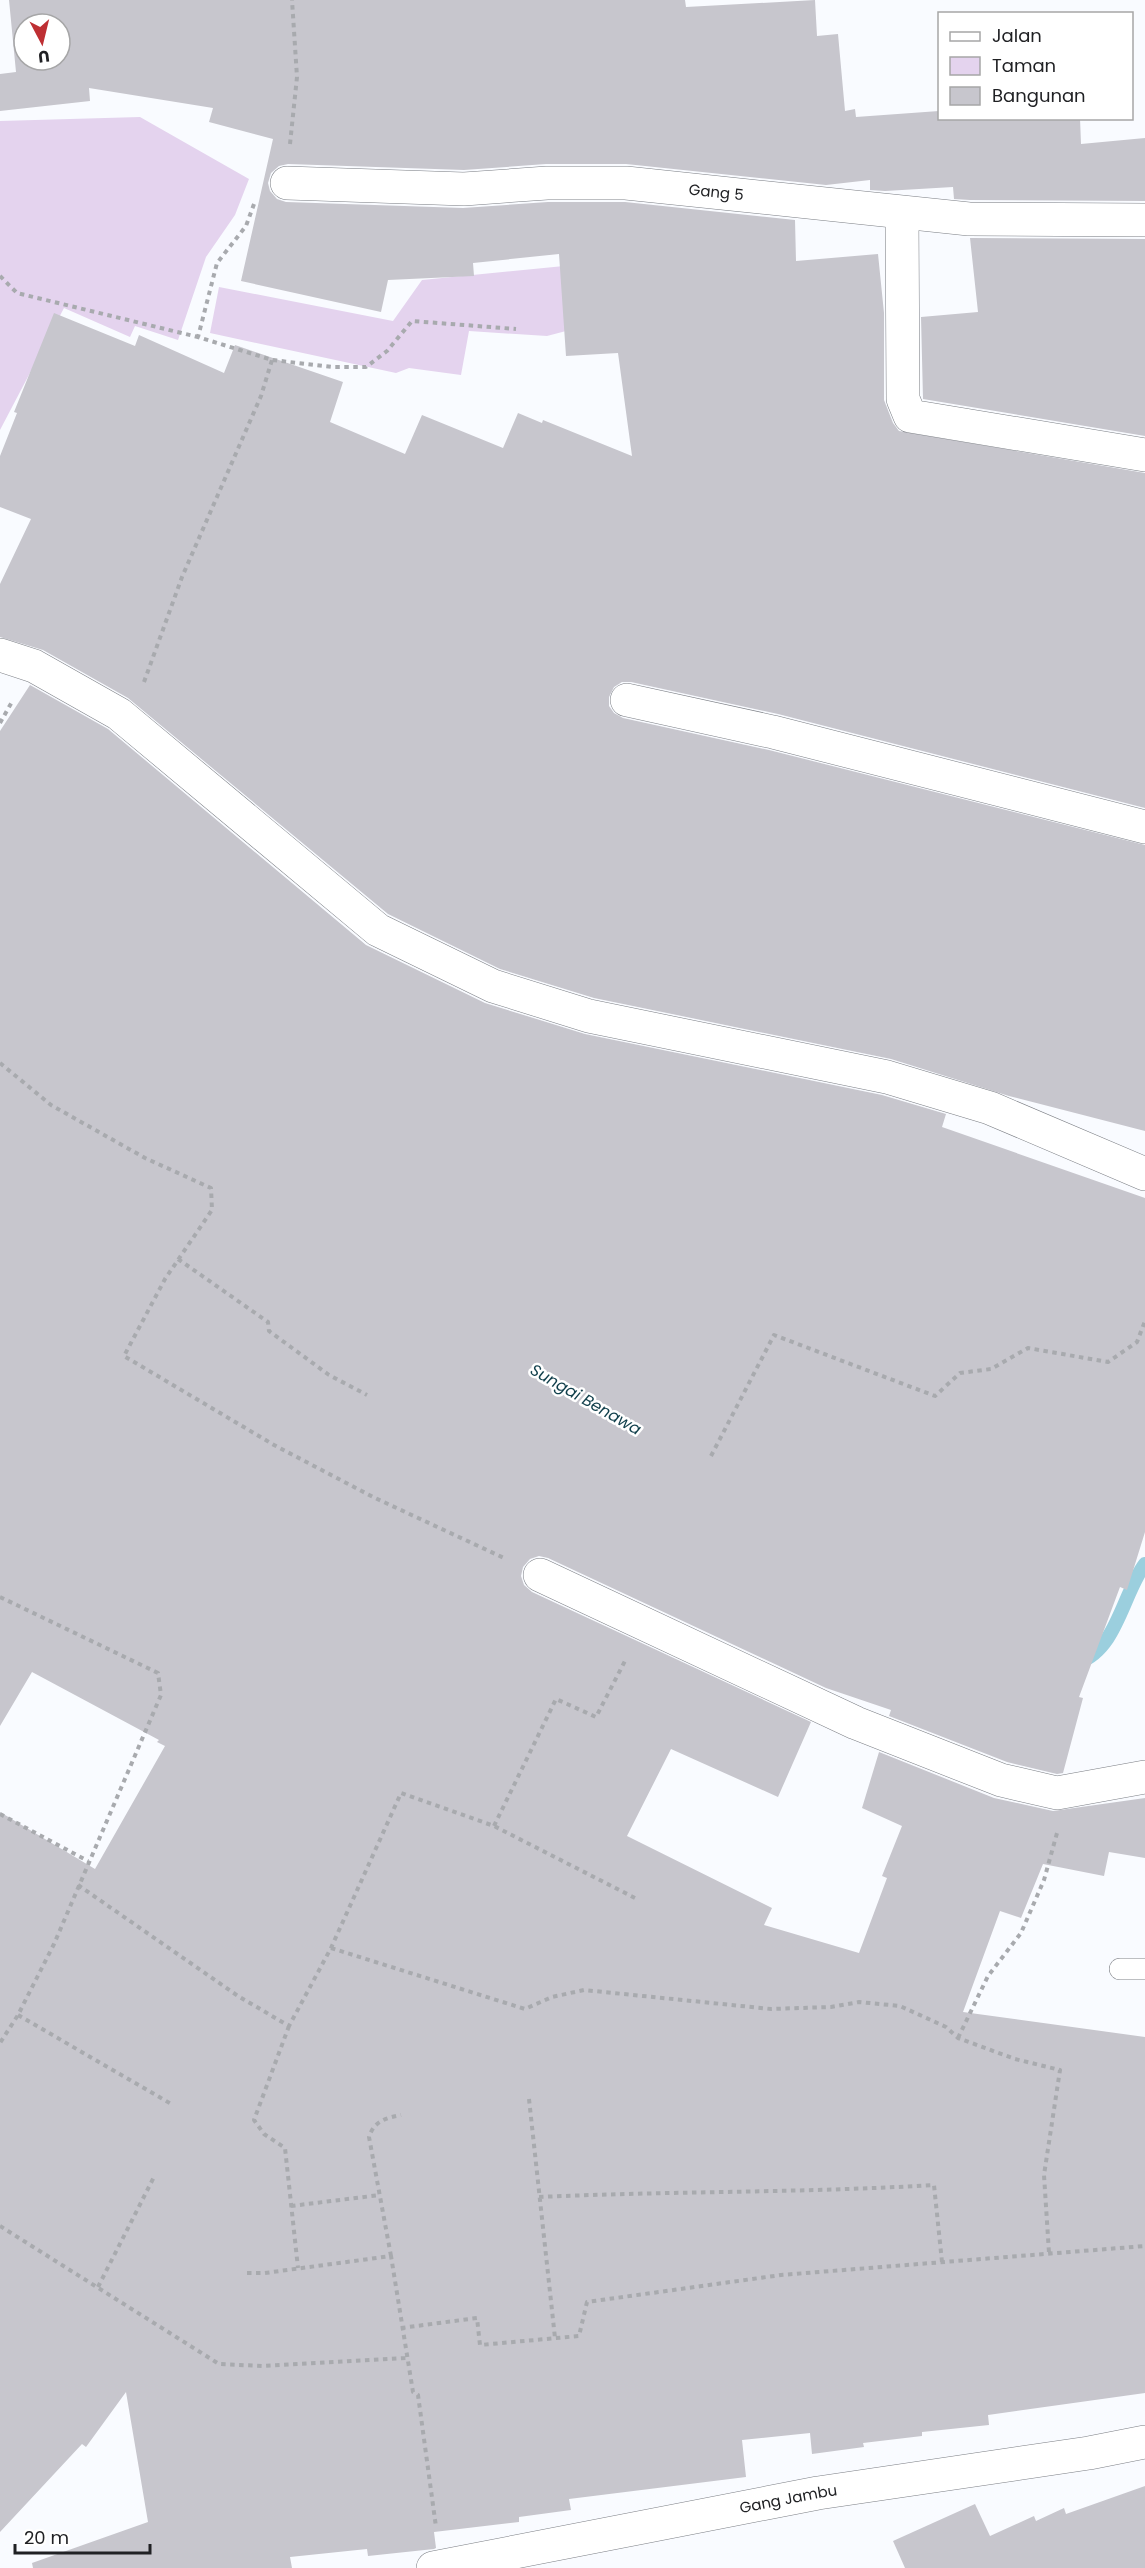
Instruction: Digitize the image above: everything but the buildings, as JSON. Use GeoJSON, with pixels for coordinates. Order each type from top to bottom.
{"type":"FeatureCollection","features":[{"type":"Feature","properties":{"kind":"street","name":"Gang 5"},"geometry":{"type":"LineString","coordinates":[[286,183],[464,189],[547,183],[626,183],[969,219],[1145,220]]}},
{"type":"Feature","properties":{"kind":"street"},"geometry":{"type":"LineString","coordinates":[[902,213],[903,399],[910,416],[1145,455]]}},
{"type":"Feature","properties":{"kind":"street"},"geometry":{"type":"LineString","coordinates":[[0,655],[34,666],[129,722],[378,930],[493,986],[600,1019],[887,1077],[990,1108],[1145,1174]]}},
{"type":"Feature","properties":{"kind":"street"},"geometry":{"type":"LineString","coordinates":[[627,699],[773,732],[1145,827]]}},
{"type":"Feature","properties":{"kind":"street"},"geometry":{"type":"LineString","coordinates":[[540,1575],[856,1723],[1001,1780],[1057,1793],[1145,1777]]}},
{"type":"Feature","properties":{"kind":"street","name":"Gang Jambu"},"geometry":{"type":"LineString","coordinates":[[437,2567],[818,2493],[1089,2453],[1145,2442]]}},
{"type":"Feature","properties":{"kind":"lane"},"geometry":{"type":"LineString","coordinates":[[1120,1969],[1145,1969]]}},
{"type":"Feature","properties":{"kind":"path"},"geometry":{"type":"LineString","coordinates":[[198,336],[217,263],[246,226],[258,196],[286,183],[297,77],[292,0]]}},
{"type":"Feature","properties":{"kind":"path"},"geometry":{"type":"LineString","coordinates":[[0,276],[16,293],[198,336],[272,360],[333,367],[366,367],[387,351],[412,321],[516,329]]}},
{"type":"Feature","properties":{"kind":"path"},"geometry":{"type":"LineString","coordinates":[[129,722],[182,577],[261,396],[272,360]]}},
{"type":"Feature","properties":{"kind":"path"},"geometry":{"type":"LineString","coordinates":[[0,1063],[51,1105],[145,1158],[211,1188],[212,1210],[178,1259],[124,1356],[274,1445],[373,1497],[540,1575]]}},
{"type":"Feature","properties":{"kind":"path"},"geometry":{"type":"LineString","coordinates":[[178,1259],[268,1322],[269,1331],[329,1375],[367,1395]]}},
{"type":"Feature","properties":{"kind":"path"},"geometry":{"type":"LineString","coordinates":[[711,1456],[774,1335],[935,1396],[960,1373],[991,1369],[1028,1348],[1108,1362],[1137,1342],[1145,1321]]}},
{"type":"Feature","properties":{"kind":"path"},"geometry":{"type":"LineString","coordinates":[[0,1597],[158,1673],[161,1695],[54,1944],[18,2015],[0,2043]]}},
{"type":"Feature","properties":{"kind":"path"},"geometry":{"type":"LineString","coordinates":[[494,1826],[556,1699],[596,1717],[644,1624]]}},
{"type":"Feature","properties":{"kind":"path"},"geometry":{"type":"LineString","coordinates":[[958,2038],[988,1976],[1021,1933],[1044,1880],[1069,1792]]}},
{"type":"Feature","properties":{"kind":"path"},"geometry":{"type":"LineString","coordinates":[[298,2268],[285,2148],[264,2134],[254,2120],[289,2026],[331,1948],[401,1793],[494,1826],[638,1899]]}},
{"type":"Feature","properties":{"kind":"path"},"geometry":{"type":"LineString","coordinates":[[0,1814],[88,1861]]}},
{"type":"Feature","properties":{"kind":"path"},"geometry":{"type":"LineString","coordinates":[[78,1885],[238,1996],[289,2026]]}},
{"type":"Feature","properties":{"kind":"path"},"geometry":{"type":"LineString","coordinates":[[331,1948],[525,2009],[552,1997],[584,1990],[771,2009],[831,2007],[859,2002],[900,2006],[946,2027],[958,2038],[1015,2059],[1060,2070],[1044,2175],[1049,2253]]}},
{"type":"Feature","properties":{"kind":"path"},"geometry":{"type":"LineString","coordinates":[[18,2015],[173,2105]]}},
{"type":"Feature","properties":{"kind":"path"},"geometry":{"type":"LineString","coordinates":[[529,2099],[555,2338]]}},
{"type":"Feature","properties":{"kind":"path"},"geometry":{"type":"LineString","coordinates":[[401,2115],[382,2119],[371,2130],[369,2137],[413,2392],[418,2395],[437,2567]]}},
{"type":"Feature","properties":{"kind":"path"},"geometry":{"type":"LineString","coordinates":[[98,2287],[155,2175]]}},
{"type":"Feature","properties":{"kind":"path"},"geometry":{"type":"LineString","coordinates":[[539,2198],[675,2191],[856,2190],[933,2185],[942,2262]]}},
{"type":"Feature","properties":{"kind":"path"},"geometry":{"type":"LineString","coordinates":[[291,2206],[380,2194]]}},
{"type":"Feature","properties":{"kind":"path"},"geometry":{"type":"LineString","coordinates":[[0,2226],[219,2364],[262,2366],[407,2358]]}},
{"type":"Feature","properties":{"kind":"path"},"geometry":{"type":"LineString","coordinates":[[401,2328],[477,2318],[480,2345],[579,2336],[587,2302],[781,2275],[1145,2246]]}},
{"type":"Feature","properties":{"kind":"path"},"geometry":{"type":"LineString","coordinates":[[247,2273],[391,2256]]}},
{"type":"Feature","properties":{"kind":"green space"},"geometry":{"type":"Polygon","coordinates":[[[140,117],[249,179],[235,215],[206,257],[178,340],[135,326],[130,337],[64,308],[0,430],[0,121],[140,117]]]}},
{"type":"Feature","properties":{"kind":"green space"},"geometry":{"type":"Polygon","coordinates":[[[564,266],[566,331],[547,336],[469,331],[461,375],[409,368],[396,373],[210,333],[219,287],[393,321],[422,280],[564,266]]]}},
{"type":"Feature","properties":{"kind":"waterway","name":"Sungai Benawa"},"geometry":{"type":"LineString","coordinates":[[1079,1662],[1092,1655],[1111,1633],[1137,1576],[1145,1564]]}}]}
